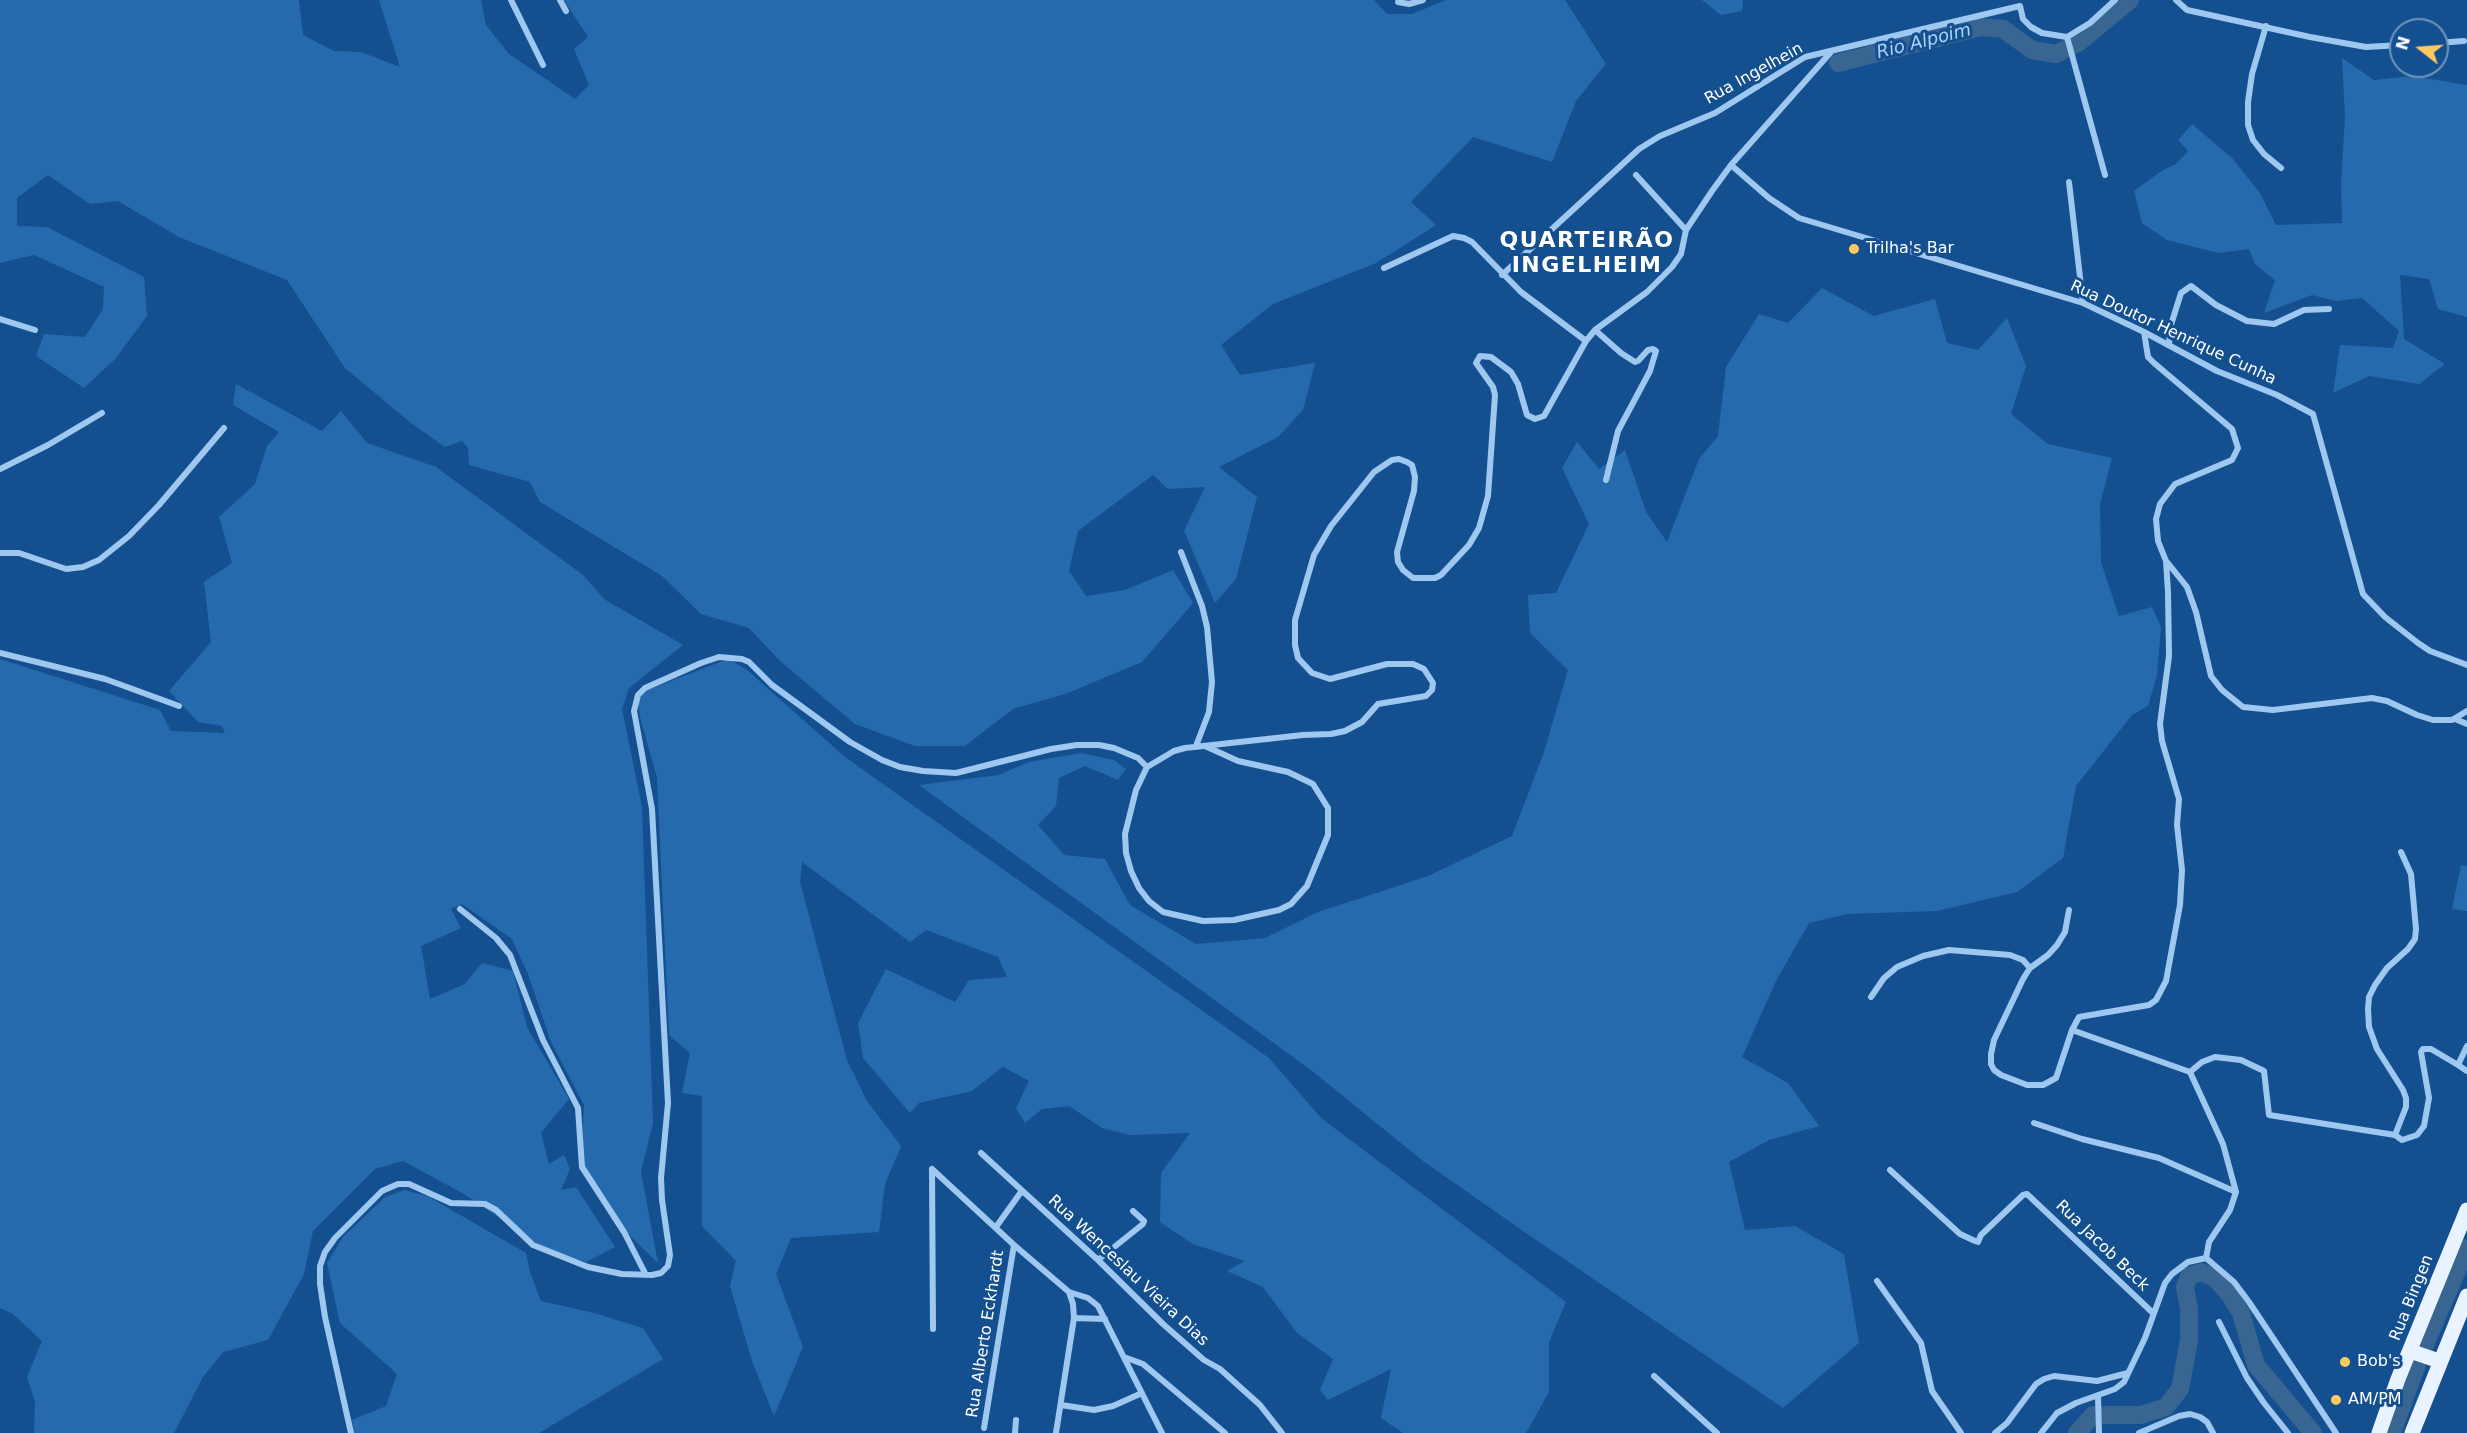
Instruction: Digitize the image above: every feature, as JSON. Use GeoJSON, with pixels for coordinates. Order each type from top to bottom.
{"type":"FeatureCollection","features":[{"type":"Feature","properties":{"kind":"main road","name":"Rua Bingen"},"geometry":{"type":"LineString","coordinates":[[2379,1433],[2467,1210]]}},
{"type":"Feature","properties":{"kind":"main road"},"geometry":{"type":"LineString","coordinates":[[2412,1433],[2467,1296]]}},
{"type":"Feature","properties":{"kind":"main road"},"geometry":{"type":"LineString","coordinates":[[2410,1351],[2439,1361]]}},
{"type":"Feature","properties":{"kind":"street"},"geometry":{"type":"LineString","coordinates":[[511,0],[543,65]]}},
{"type":"Feature","properties":{"kind":"street"},"geometry":{"type":"LineString","coordinates":[[560,0],[566,11]]}},
{"type":"Feature","properties":{"kind":"street"},"geometry":{"type":"LineString","coordinates":[[1398,2],[1409,4],[1423,0]]}},
{"type":"Feature","properties":{"kind":"street"},"geometry":{"type":"LineString","coordinates":[[2105,175],[2067,37],[2090,23],[2115,0]]}},
{"type":"Feature","properties":{"kind":"street"},"geometry":{"type":"LineString","coordinates":[[2176,0],[2187,10],[2366,47],[2389,46]]}},
{"type":"Feature","properties":{"kind":"street","name":"Rua Ingelhein"},"geometry":{"type":"LineString","coordinates":[[1503,275],[1639,149],[1659,136],[1715,113],[1805,57],[2020,3],[2023,19],[2031,27],[2042,33],[2067,37]]}},
{"type":"Feature","properties":{"kind":"street"},"geometry":{"type":"LineString","coordinates":[[2266,26],[2252,74],[2248,125],[2253,140],[2264,154],[2281,168]]}},
{"type":"Feature","properties":{"kind":"street"},"geometry":{"type":"LineString","coordinates":[[2449,42],[2464,41]]}},
{"type":"Feature","properties":{"kind":"street"},"geometry":{"type":"LineString","coordinates":[[1205,746],[1238,761],[1288,772],[1313,784],[1324,798],[1328,808],[1328,835],[1321,857],[1307,886],[1291,904],[1279,910],[1234,920],[1203,921],[1163,912],[1149,901],[1139,888],[1131,871],[1126,853],[1125,834],[1136,790],[1147,767],[1174,751],[1196,746],[1345,731],[1362,722],[1378,704],[1426,696],[1432,690],[1433,683],[1424,669],[1413,664],[1387,664],[1330,679],[1312,673],[1298,658],[1295,645],[1295,620],[1314,555],[1331,526],[1374,472],[1386,462],[1399,459],[1412,465],[1415,477],[1414,491],[1397,552],[1398,562],[1402,570],[1413,578],[1435,578],[1441,575],[1469,545],[1479,528],[1488,496],[1495,395],[1493,387],[1479,369],[1477,359],[1486,355],[1506,367],[1518,384],[1527,416],[1540,418],[1586,341],[1595,330],[1658,282],[1681,254],[1686,230],[1731,165],[1831,52]]}},
{"type":"Feature","properties":{"kind":"street","name":"Rua Doutor Henrique Cunha"},"geometry":{"type":"LineString","coordinates":[[1731,165],[1769,198],[1799,218],[2083,303],[2217,371],[2277,395],[2313,414],[2363,594],[2385,617],[2418,643],[2430,651],[2467,664]]}},
{"type":"Feature","properties":{"kind":"street"},"geometry":{"type":"LineString","coordinates":[[1636,175],[1686,230]]}},
{"type":"Feature","properties":{"kind":"street"},"geometry":{"type":"LineString","coordinates":[[2069,182],[2083,303]]}},
{"type":"Feature","properties":{"kind":"street"},"geometry":{"type":"LineString","coordinates":[[1384,268],[1453,236],[1472,242],[1521,292],[1586,341]]}},
{"type":"Feature","properties":{"kind":"street"},"geometry":{"type":"LineString","coordinates":[[2169,345],[2170,328],[2181,294],[2191,286],[2216,306],[2247,321],[2274,324],[2304,310],[2329,309]]}},
{"type":"Feature","properties":{"kind":"street"},"geometry":{"type":"LineString","coordinates":[[0,318],[34,330]]}},
{"type":"Feature","properties":{"kind":"street"},"geometry":{"type":"LineString","coordinates":[[1595,330],[1635,362],[1638,362],[1648,350],[1656,351],[1650,371],[1618,431],[1606,480]]}},
{"type":"Feature","properties":{"kind":"street"},"geometry":{"type":"LineString","coordinates":[[2144,332],[2148,357],[2232,429],[2238,448],[2232,460],[2175,484],[2166,492],[2156,519],[2158,541],[2166,561],[2187,587],[2196,612],[2211,676],[2222,690],[2243,707],[2273,710],[2372,698],[2386,700],[2433,720],[2456,719],[2467,724]]}},
{"type":"Feature","properties":{"kind":"street"},"geometry":{"type":"LineString","coordinates":[[0,469],[48,445],[102,413]]}},
{"type":"Feature","properties":{"kind":"street"},"geometry":{"type":"LineString","coordinates":[[0,553],[19,553],[66,569],[83,567],[99,560],[129,536],[159,505],[224,428]]}},
{"type":"Feature","properties":{"kind":"street"},"geometry":{"type":"LineString","coordinates":[[1181,552],[1202,606],[1207,627],[1212,682],[1209,712],[1196,746]]}},
{"type":"Feature","properties":{"kind":"street"},"geometry":{"type":"LineString","coordinates":[[2069,910],[2065,932],[2057,945],[2030,968],[2014,995],[1990,1054],[1994,1070],[2001,1076],[2027,1085],[2037,1086],[2051,1083],[2056,1078],[2076,1020],[2085,1014],[2149,1005],[2156,1000],[2166,981],[2180,905],[2182,870],[2177,825],[2179,799],[2162,741],[2160,723],[2169,656],[2166,561]]}},
{"type":"Feature","properties":{"kind":"street"},"geometry":{"type":"LineString","coordinates":[[0,653],[105,679],[179,706]]}},
{"type":"Feature","properties":{"kind":"street"},"geometry":{"type":"LineString","coordinates":[[351,1433],[323,1308],[320,1266],[325,1252],[335,1238],[382,1191],[398,1184],[409,1184],[451,1203],[485,1204],[496,1210],[533,1245],[571,1262],[605,1271],[646,1275],[661,1273],[668,1266],[670,1255],[662,1200],[662,1160],[668,1103],[652,809],[634,711],[638,695],[645,688],[719,657],[742,659],[749,662],[772,685],[850,742],[882,760],[900,766],[923,771],[956,772],[1051,749],[1077,745],[1099,745],[1114,748],[1138,758],[1147,767]]}},
{"type":"Feature","properties":{"kind":"street"},"geometry":{"type":"LineString","coordinates":[[2456,719],[2467,711]]}},
{"type":"Feature","properties":{"kind":"street"},"geometry":{"type":"LineString","coordinates":[[2395,1135],[2406,1107],[2406,1098],[2377,1048],[2369,1027],[2368,1010],[2375,985],[2387,968],[2408,949],[2415,939],[2411,874],[2401,852]]}},
{"type":"Feature","properties":{"kind":"street"},"geometry":{"type":"LineString","coordinates":[[459,909],[496,938],[510,955],[543,1040],[578,1108],[582,1167],[624,1233],[646,1275]]}},
{"type":"Feature","properties":{"kind":"street"},"geometry":{"type":"LineString","coordinates":[[1872,997],[1884,978],[1897,967],[1923,956],[1949,950],[2010,955],[2023,960],[2030,968]]}},
{"type":"Feature","properties":{"kind":"street"},"geometry":{"type":"LineString","coordinates":[[2072,1030],[2190,1072],[2223,1144],[2236,1192],[2230,1210],[2209,1242],[2206,1258]]}},
{"type":"Feature","properties":{"kind":"street"},"geometry":{"type":"LineString","coordinates":[[2458,1065],[2467,1046]]}},
{"type":"Feature","properties":{"kind":"street"},"geometry":{"type":"LineString","coordinates":[[2190,1072],[2202,1062],[2215,1057],[2241,1060],[2264,1071],[2267,1111],[2274,1118],[2395,1135],[2402,1140],[2417,1134],[2424,1126],[2429,1098],[2421,1052],[2423,1049],[2431,1049],[2467,1071]]}},
{"type":"Feature","properties":{"kind":"street"},"geometry":{"type":"LineString","coordinates":[[2034,1123],[2082,1139],[2159,1158],[2236,1192]]}},
{"type":"Feature","properties":{"kind":"street","name":"Rua Wenceslau Vieira Dias"},"geometry":{"type":"LineString","coordinates":[[981,1153],[1098,1260],[1163,1324],[1204,1360],[1220,1369],[1260,1405],[1282,1433]]}},
{"type":"Feature","properties":{"kind":"street"},"geometry":{"type":"LineString","coordinates":[[933,1329],[933,1169],[1014,1245],[1069,1292],[1089,1298],[1098,1306],[1162,1433]]}},
{"type":"Feature","properties":{"kind":"street","name":"Rua Jacob Beck"},"geometry":{"type":"LineString","coordinates":[[1890,1170],[1960,1234],[1978,1242],[1981,1235],[2023,1195],[2027,1194],[2153,1313]]}},
{"type":"Feature","properties":{"kind":"street"},"geometry":{"type":"LineString","coordinates":[[996,1227],[1022,1192]]}},
{"type":"Feature","properties":{"kind":"street"},"geometry":{"type":"LineString","coordinates":[[1098,1260],[1143,1224],[1144,1221],[1133,1211]]}},
{"type":"Feature","properties":{"kind":"street","name":"Rua Alberto Eckhardt"},"geometry":{"type":"LineString","coordinates":[[984,1428],[1014,1245]]}},
{"type":"Feature","properties":{"kind":"street"},"geometry":{"type":"LineString","coordinates":[[2041,1433],[2057,1413],[2076,1403],[2115,1389],[2124,1382],[2145,1338],[2165,1283],[2172,1274],[2188,1262],[2206,1258],[2222,1270],[2239,1288],[2336,1433]]}},
{"type":"Feature","properties":{"kind":"street"},"geometry":{"type":"LineString","coordinates":[[1877,1281],[1921,1343],[1932,1391],[1961,1433]]}},
{"type":"Feature","properties":{"kind":"street"},"geometry":{"type":"LineString","coordinates":[[1056,1433],[1074,1318],[1069,1292]]}},
{"type":"Feature","properties":{"kind":"street"},"geometry":{"type":"LineString","coordinates":[[1074,1318],[1105,1319]]}},
{"type":"Feature","properties":{"kind":"street"},"geometry":{"type":"LineString","coordinates":[[2218,1322],[2255,1391],[2288,1433]]}},
{"type":"Feature","properties":{"kind":"street"},"geometry":{"type":"LineString","coordinates":[[1124,1358],[1143,1364],[1225,1433]]}},
{"type":"Feature","properties":{"kind":"street"},"geometry":{"type":"LineString","coordinates":[[1995,1433],[2007,1423],[2036,1384],[2044,1379],[2054,1376],[2097,1381],[2127,1373]]}},
{"type":"Feature","properties":{"kind":"street"},"geometry":{"type":"LineString","coordinates":[[1654,1376],[1717,1433]]}},
{"type":"Feature","properties":{"kind":"street"},"geometry":{"type":"LineString","coordinates":[[1061,1405],[1094,1410],[1113,1406],[1142,1393]]}},
{"type":"Feature","properties":{"kind":"street"},"geometry":{"type":"LineString","coordinates":[[2098,1396],[2099,1431]]}},
{"type":"Feature","properties":{"kind":"street"},"geometry":{"type":"LineString","coordinates":[[2139,1433],[2179,1416],[2190,1414],[2207,1422],[2213,1433]]}},
{"type":"Feature","properties":{"kind":"street"},"geometry":{"type":"LineString","coordinates":[[1015,1433],[1016,1420]]}},
{"type":"Feature","properties":{"kind":"shaded area"},"geometry":{"type":"Polygon","coordinates":[[[0,0],[299,0],[303,35],[334,51],[361,52],[400,67],[379,0],[481,0],[486,25],[509,54],[575,99],[589,85],[574,49],[588,37],[564,0],[1374,0],[1387,14],[1412,14],[1446,0],[1565,0],[1606,64],[1576,101],[1552,162],[1473,137],[1411,202],[1436,225],[1376,263],[1273,304],[1221,345],[1240,375],[1315,363],[1303,410],[1278,437],[1219,467],[1257,497],[1236,579],[1215,603],[1184,531],[1205,487],[1168,489],[1153,475],[1078,531],[1069,571],[1086,596],[1125,590],[1173,570],[1193,603],[1142,662],[1068,693],[1013,709],[965,746],[915,746],[855,724],[780,661],[749,628],[701,614],[662,576],[540,502],[530,482],[469,465],[468,448],[462,441],[445,447],[411,423],[345,368],[287,280],[179,237],[118,201],[90,204],[48,175],[17,198],[17,226],[47,227],[144,277],[147,316],[115,359],[84,388],[36,356],[44,334],[85,337],[103,309],[104,287],[34,255],[0,263],[0,0]]]}},
{"type":"Feature","properties":{"kind":"shaded area"},"geometry":{"type":"Polygon","coordinates":[[[1702,0],[1743,0],[1742,11],[1721,15],[1702,0]]]}},
{"type":"Feature","properties":{"kind":"shaded area"},"geometry":{"type":"Polygon","coordinates":[[[2342,58],[2374,80],[2424,78],[2467,85],[2467,317],[2438,309],[2429,279],[2400,275],[2404,339],[2445,364],[2419,384],[2369,376],[2333,393],[2340,345],[2393,348],[2399,331],[2362,298],[2336,301],[2312,295],[2264,313],[2275,280],[2255,264],[2249,249],[2218,253],[2167,240],[2142,223],[2134,191],[2163,170],[2176,164],[2188,151],[2178,140],[2192,124],[2232,158],[2260,193],[2276,225],[2342,223],[2341,184],[2345,117],[2342,58]]]}},
{"type":"Feature","properties":{"kind":"shaded area"},"geometry":{"type":"Polygon","coordinates":[[[1822,288],[1874,316],[1935,299],[1947,343],[1978,350],[2007,318],[2026,366],[2011,414],[2048,444],[2112,458],[2100,504],[2101,562],[2119,616],[2152,607],[2161,627],[2157,675],[2148,706],[2132,715],[2076,786],[2063,858],[2017,892],[1937,911],[1847,914],[1809,923],[1776,981],[1742,1057],[1788,1083],[1819,1126],[1769,1140],[1729,1162],[1745,1230],[1795,1226],[1844,1254],[1859,1343],[1783,1408],[1423,1161],[1311,1070],[919,785],[999,775],[1029,762],[1081,753],[1114,760],[1126,769],[1118,780],[1085,766],[1059,778],[1056,806],[1038,825],[1064,855],[1105,859],[1130,905],[1196,944],[1265,938],[1318,912],[1428,876],[1512,836],[1544,752],[1568,670],[1530,633],[1528,595],[1556,593],[1589,524],[1562,468],[1577,442],[1599,469],[1625,450],[1646,512],[1667,542],[1699,459],[1718,436],[1726,367],[1759,314],[1788,323],[1822,288]]]}},
{"type":"Feature","properties":{"kind":"shaded area"},"geometry":{"type":"Polygon","coordinates":[[[236,384],[322,431],[341,411],[367,443],[436,467],[583,575],[604,599],[683,645],[629,688],[622,709],[642,807],[653,1123],[641,1172],[658,1263],[627,1233],[581,1167],[584,1105],[551,1042],[528,974],[512,939],[462,904],[451,909],[461,928],[421,946],[430,999],[465,984],[482,963],[513,971],[527,1027],[569,1099],[541,1133],[549,1164],[564,1155],[570,1169],[561,1190],[576,1187],[615,1247],[586,1262],[549,1251],[464,1194],[403,1161],[375,1169],[313,1231],[304,1274],[268,1340],[223,1352],[203,1377],[174,1433],[34,1433],[35,1402],[27,1377],[42,1341],[13,1314],[0,1308],[0,659],[160,710],[171,731],[225,733],[222,726],[198,722],[169,691],[211,642],[204,582],[232,563],[219,517],[255,484],[267,446],[279,432],[233,405],[236,384]]]}},
{"type":"Feature","properties":{"kind":"shaded area"},"geometry":{"type":"Polygon","coordinates":[[[728,659],[746,669],[845,757],[1269,1058],[1321,1118],[1566,1302],[1549,1342],[1549,1392],[1526,1433],[1403,1433],[1381,1418],[1391,1369],[1328,1400],[1320,1390],[1333,1359],[1297,1333],[1263,1287],[1227,1271],[1245,1261],[1193,1244],[1160,1222],[1161,1173],[1190,1133],[1130,1135],[1102,1128],[1069,1106],[1042,1109],[1025,1123],[1016,1108],[1029,1081],[1003,1067],[972,1091],[919,1103],[910,1113],[863,1058],[858,1023],[886,969],[955,1002],[969,980],[1007,977],[998,957],[926,930],[910,942],[802,862],[800,882],[847,1060],[867,1101],[901,1146],[885,1184],[879,1232],[791,1238],[776,1274],[803,1347],[774,1416],[752,1361],[730,1286],[736,1261],[702,1226],[702,1096],[682,1093],[690,1053],[669,1035],[657,778],[640,717],[638,701],[645,691],[728,659]]]}},
{"type":"Feature","properties":{"kind":"shaded area"},"geometry":{"type":"Polygon","coordinates":[[[2461,865],[2467,866],[2467,911],[2452,909],[2461,865]]]}},
{"type":"Feature","properties":{"kind":"shaded area"},"geometry":{"type":"Polygon","coordinates":[[[405,1190],[429,1197],[526,1253],[530,1272],[541,1301],[594,1313],[643,1328],[663,1359],[539,1433],[354,1433],[352,1420],[386,1406],[397,1374],[340,1323],[327,1263],[343,1237],[385,1197],[405,1190]]]}},
{"type":"Feature","properties":{"kind":"waterway","name":"Rio Alpoim"},"geometry":{"type":"LineString","coordinates":[[1838,63],[1981,27],[2003,29],[2032,50],[2056,54],[2078,43],[2130,0]]}},
{"type":"Feature","properties":{"kind":"waterway"},"geometry":{"type":"LineString","coordinates":[[2392,1433],[2421,1354],[2467,1248]]}},
{"type":"Feature","properties":{"kind":"waterway"},"geometry":{"type":"LineString","coordinates":[[2077,1433],[2093,1415],[2141,1415],[2166,1407],[2180,1389],[2189,1340],[2189,1309],[2185,1287],[2189,1276],[2201,1272],[2215,1278],[2229,1294],[2241,1313],[2256,1365],[2313,1433]]}},
{"type":"Feature","properties":{"kind":"place","name":"Trilha's Bar"},"geometry":{"type":"Point","coordinates":[1854,249]}},
{"type":"Feature","properties":{"kind":"place","name":"Bob's"},"geometry":{"type":"Point","coordinates":[2345,1362]}},
{"type":"Feature","properties":{"kind":"place","name":"AM/PM"},"geometry":{"type":"Point","coordinates":[2336,1400]}},
{"type":"Feature","properties":{"kind":"district","name":"QUARTEIRÃO INGELHEIM"},"geometry":{"type":"Point","coordinates":[1587,254]}}]}
